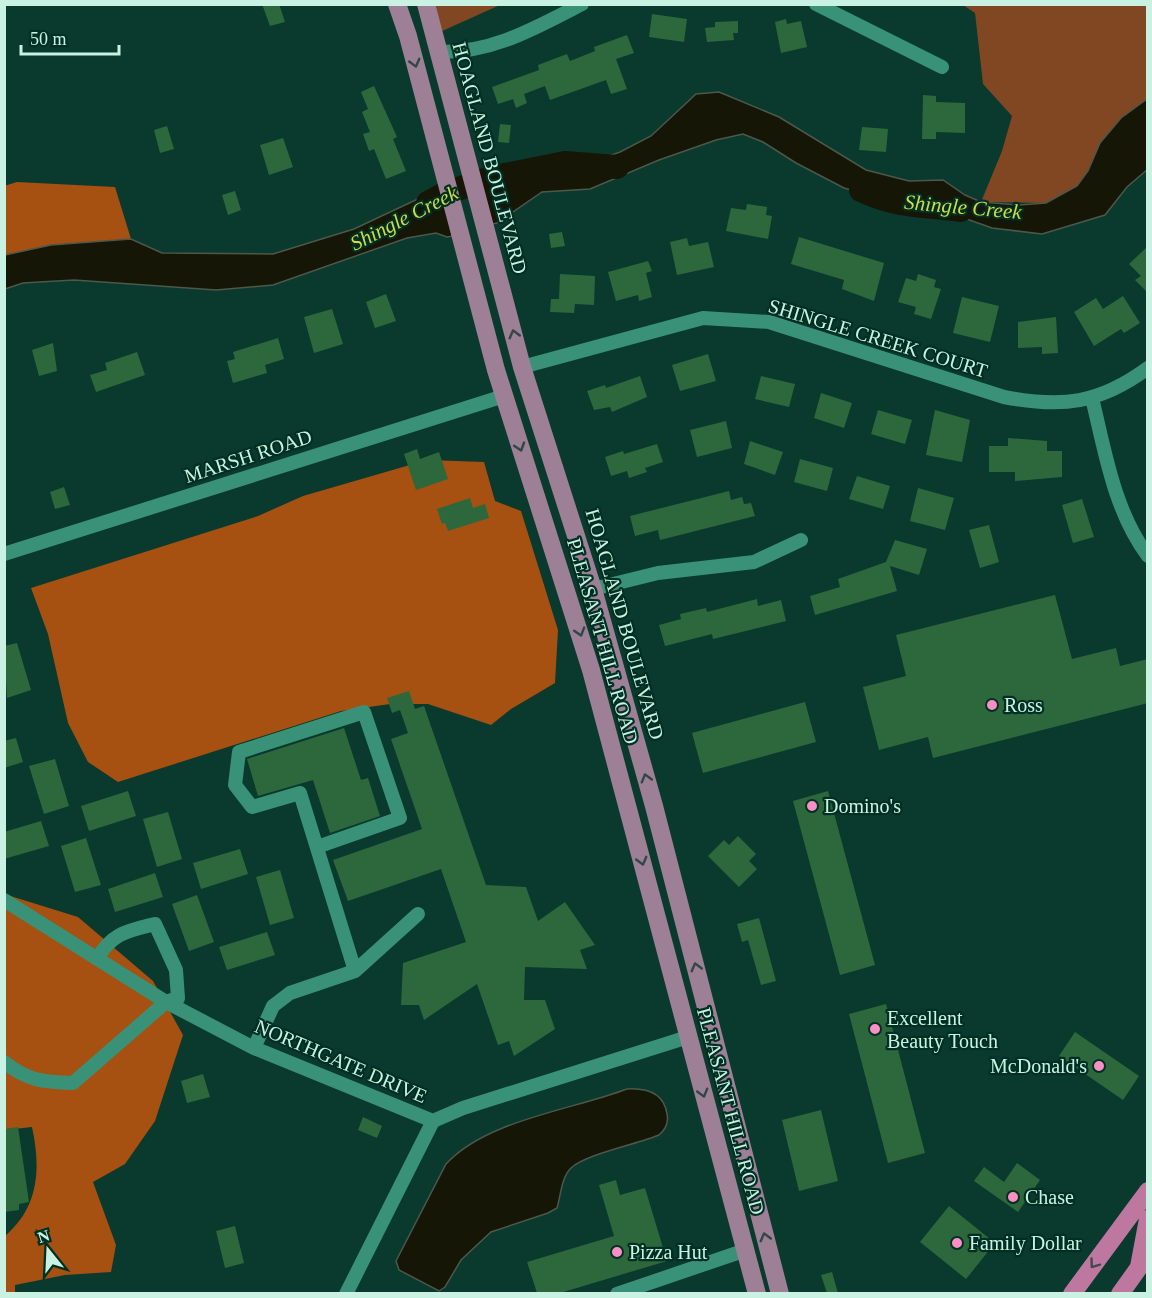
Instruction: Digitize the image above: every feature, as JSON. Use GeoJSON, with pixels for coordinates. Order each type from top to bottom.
{"type":"FeatureCollection","features":[{"type":"Feature","properties":{"kind":"highway"},"geometry":{"type":"LineString","coordinates":[[1120,1293],[1143,1262],[1148,1219],[1145,1194]]}},
{"type":"Feature","properties":{"kind":"highway"},"geometry":{"type":"LineString","coordinates":[[1072,1293],[1145,1194]]}},
{"type":"Feature","properties":{"kind":"main road","name":"PLEASANT HILL ROAD"},"geometry":{"type":"LineString","coordinates":[[397,4],[408,36],[504,396],[591,670],[757,1293]]}},
{"type":"Feature","properties":{"kind":"main road"},"geometry":{"type":"LineString","coordinates":[[404,4],[419,35],[439,52]]}},
{"type":"Feature","properties":{"kind":"main road","name":"HOAGLAND BOULEVARD"},"geometry":{"type":"LineString","coordinates":[[426,4],[522,367],[593,589],[713,1030],[780,1293]]}},
{"type":"Feature","properties":{"kind":"main road"},"geometry":{"type":"LineString","coordinates":[[485,330],[502,354],[522,367]]}},
{"type":"Feature","properties":{"kind":"main road"},"geometry":{"type":"LineString","coordinates":[[504,396],[526,414],[548,450]]}},
{"type":"Feature","properties":{"kind":"main road"},"geometry":{"type":"LineString","coordinates":[[688,1037],[713,1030]]}},
{"type":"Feature","properties":{"kind":"main road"},"geometry":{"type":"LineString","coordinates":[[746,1250],[756,1258],[764,1272],[770,1293]]}},
{"type":"Feature","properties":{"kind":"street"},"geometry":{"type":"LineString","coordinates":[[439,52],[464,52],[498,45],[582,4]]}},
{"type":"Feature","properties":{"kind":"street"},"geometry":{"type":"LineString","coordinates":[[816,4],[942,67]]}},
{"type":"Feature","properties":{"kind":"street","name":"SHINGLE CREEK COURT"},"geometry":{"type":"LineString","coordinates":[[522,367],[703,318],[779,324],[1004,397],[1038,404],[1064,404],[1112,392],[1148,368]]}},
{"type":"Feature","properties":{"kind":"street","name":"MARSH ROAD"},"geometry":{"type":"LineString","coordinates":[[4,554],[504,396]]}},
{"type":"Feature","properties":{"kind":"street"},"geometry":{"type":"LineString","coordinates":[[1092,398],[1116,491],[1134,537],[1148,556]]}},
{"type":"Feature","properties":{"kind":"street"},"geometry":{"type":"LineString","coordinates":[[593,589],[658,573],[753,562],[801,540]]}},
{"type":"Feature","properties":{"kind":"street"},"geometry":{"type":"LineString","coordinates":[[317,847],[400,818],[364,712],[239,752],[235,784],[252,807],[300,793],[356,971]]}},
{"type":"Feature","properties":{"kind":"street","name":"NORTHGATE DRIVE"},"geometry":{"type":"LineString","coordinates":[[4,900],[166,1002],[254,1048],[433,1120],[463,1107],[688,1037]]}},
{"type":"Feature","properties":{"kind":"street"},"geometry":{"type":"LineString","coordinates":[[254,1048],[273,1006],[290,993],[356,971],[418,915]]}},
{"type":"Feature","properties":{"kind":"street"},"geometry":{"type":"LineString","coordinates":[[4,1062],[15,1071],[37,1082],[73,1083],[166,1002],[178,998],[176,970],[155,924],[130,930],[107,942],[97,958]]}},
{"type":"Feature","properties":{"kind":"street"},"geometry":{"type":"LineString","coordinates":[[346,1293],[433,1120]]}},
{"type":"Feature","properties":{"kind":"street"},"geometry":{"type":"LineString","coordinates":[[617,1293],[746,1250]]}},
{"type":"Feature","properties":{"kind":"shaded area"},"geometry":{"type":"Polygon","coordinates":[[[433,4],[500,5],[440,32],[433,4]]]}},
{"type":"Feature","properties":{"kind":"shaded area"},"geometry":{"type":"Polygon","coordinates":[[[963,5],[1147,5],[1147,99],[1121,119],[1100,143],[1088,171],[1077,186],[1046,203],[981,202],[1002,151],[1012,116],[983,84],[975,13],[963,5]]]}},
{"type":"Feature","properties":{"kind":"shaded area"},"geometry":{"type":"Polygon","coordinates":[[[17,182],[115,187],[131,239],[51,245],[5,255],[4,186],[17,182]]]}},
{"type":"Feature","properties":{"kind":"shaded area"},"geometry":{"type":"Polygon","coordinates":[[[427,460],[484,462],[495,501],[521,511],[558,630],[555,683],[511,709],[491,725],[428,704],[390,704],[341,711],[118,782],[88,762],[68,723],[48,634],[31,588],[258,516],[303,496],[427,460]]]}},
{"type":"Feature","properties":{"kind":"shaded area"},"geometry":{"type":"Polygon","coordinates":[[[4,894],[78,917],[153,981],[183,1035],[155,1121],[125,1164],[93,1182],[116,1245],[111,1272],[65,1275],[15,1285],[15,1294],[5,1293],[5,1236],[25,1213],[31,1200],[35,1186],[36,1158],[32,1127],[5,1130],[4,894]]]}},
{"type":"Feature","properties":{"kind":"water"},"geometry":{"type":"Polygon","coordinates":[[[719,92],[779,117],[866,170],[909,181],[943,180],[965,195],[981,202],[1019,205],[1046,203],[1077,186],[1088,171],[1100,143],[1121,118],[1147,99],[1148,169],[1127,187],[1105,215],[1042,234],[992,228],[933,207],[887,200],[844,188],[796,163],[763,142],[743,134],[716,140],[659,160],[590,189],[542,192],[497,223],[492,224],[481,182],[533,177],[586,164],[620,152],[651,136],[696,94],[719,92]]]}},
{"type":"Feature","properties":{"kind":"water"},"geometry":{"type":"Polygon","coordinates":[[[441,192],[453,236],[447,237],[436,233],[407,238],[273,285],[216,290],[74,280],[23,283],[5,289],[5,255],[51,245],[131,239],[162,253],[273,254],[354,229],[422,197],[441,192]]]}},
{"type":"Feature","properties":{"kind":"water"},"geometry":{"type":"Polygon","coordinates":[[[627,1089],[653,1093],[662,1101],[668,1120],[659,1135],[578,1163],[571,1168],[563,1182],[557,1208],[491,1232],[461,1260],[445,1287],[439,1291],[399,1270],[396,1261],[446,1164],[463,1149],[506,1126],[627,1089]]]}},
{"type":"Feature","properties":{"kind":"building"},"geometry":{"type":"Polygon","coordinates":[[[262,4],[279,4],[285,22],[270,26],[262,4]]]}},
{"type":"Feature","properties":{"kind":"building"},"geometry":{"type":"Polygon","coordinates":[[[652,14],[687,19],[684,42],[649,37],[652,14]]]}},
{"type":"Feature","properties":{"kind":"building"},"geometry":{"type":"Polygon","coordinates":[[[786,19],[787,24],[801,21],[807,47],[781,53],[775,22],[786,19]]]}},
{"type":"Feature","properties":{"kind":"building"},"geometry":{"type":"Polygon","coordinates":[[[738,21],[738,33],[733,33],[734,40],[707,42],[705,28],[715,27],[715,22],[738,21]]]}},
{"type":"Feature","properties":{"kind":"building"},"geometry":{"type":"Polygon","coordinates":[[[627,35],[634,53],[616,59],[627,89],[611,94],[606,80],[550,100],[545,86],[524,94],[527,103],[516,108],[513,99],[498,104],[492,87],[539,70],[538,65],[567,54],[570,61],[595,51],[594,47],[627,35]]]}},
{"type":"Feature","properties":{"kind":"building"},"geometry":{"type":"Polygon","coordinates":[[[374,86],[397,137],[393,139],[406,171],[386,179],[374,149],[369,151],[363,134],[370,132],[362,112],[368,109],[361,92],[374,86]]]}},
{"type":"Feature","properties":{"kind":"building"},"geometry":{"type":"Polygon","coordinates":[[[923,95],[936,96],[936,102],[965,103],[965,133],[936,132],[936,139],[922,139],[923,95]]]}},
{"type":"Feature","properties":{"kind":"building"},"geometry":{"type":"Polygon","coordinates":[[[500,124],[511,125],[509,143],[498,142],[500,124]]]}},
{"type":"Feature","properties":{"kind":"building"},"geometry":{"type":"Polygon","coordinates":[[[167,126],[174,149],[160,153],[154,130],[167,126]]]}},
{"type":"Feature","properties":{"kind":"building"},"geometry":{"type":"Polygon","coordinates":[[[862,127],[888,129],[886,152],[859,150],[862,127]]]}},
{"type":"Feature","properties":{"kind":"building"},"geometry":{"type":"Polygon","coordinates":[[[283,138],[293,167],[269,175],[260,145],[283,138]]]}},
{"type":"Feature","properties":{"kind":"building"},"geometry":{"type":"Polygon","coordinates":[[[235,191],[241,210],[228,215],[222,195],[235,191]]]}},
{"type":"Feature","properties":{"kind":"building"},"geometry":{"type":"Polygon","coordinates":[[[747,204],[767,207],[766,215],[772,216],[768,239],[726,231],[731,208],[746,210],[747,204]]]}},
{"type":"Feature","properties":{"kind":"building"},"geometry":{"type":"Polygon","coordinates":[[[562,232],[565,246],[551,248],[549,234],[562,232]]]}},
{"type":"Feature","properties":{"kind":"building"},"geometry":{"type":"Polygon","coordinates":[[[799,237],[884,263],[874,301],[842,289],[844,280],[791,264],[799,237]]]}},
{"type":"Feature","properties":{"kind":"building"},"geometry":{"type":"Polygon","coordinates":[[[687,238],[689,246],[708,242],[714,267],[677,275],[670,242],[687,238]]]}},
{"type":"Feature","properties":{"kind":"building"},"geometry":{"type":"Polygon","coordinates":[[[1148,246],[1148,293],[1135,280],[1141,276],[1129,264],[1148,246]]]}},
{"type":"Feature","properties":{"kind":"building"},"geometry":{"type":"Polygon","coordinates":[[[648,261],[652,271],[646,273],[652,297],[639,301],[638,295],[616,301],[608,272],[648,261]]]}},
{"type":"Feature","properties":{"kind":"building"},"geometry":{"type":"Polygon","coordinates":[[[560,274],[595,276],[594,305],[575,304],[574,313],[550,312],[551,299],[559,299],[560,274]]]}},
{"type":"Feature","properties":{"kind":"building"},"geometry":{"type":"Polygon","coordinates":[[[918,274],[936,280],[934,287],[941,289],[931,319],[914,314],[916,307],[898,302],[906,278],[916,281],[918,274]]]}},
{"type":"Feature","properties":{"kind":"building"},"geometry":{"type":"Polygon","coordinates":[[[386,294],[396,321],[375,328],[366,302],[386,294]]]}},
{"type":"Feature","properties":{"kind":"building"},"geometry":{"type":"Polygon","coordinates":[[[1123,296],[1140,323],[1124,333],[1121,329],[1094,346],[1074,312],[1096,298],[1103,309],[1123,296]]]}},
{"type":"Feature","properties":{"kind":"building"},"geometry":{"type":"Polygon","coordinates":[[[962,297],[999,306],[990,342],[953,333],[962,297]]]}},
{"type":"Feature","properties":{"kind":"building"},"geometry":{"type":"Polygon","coordinates":[[[332,309],[343,344],[314,353],[304,317],[332,309]]]}},
{"type":"Feature","properties":{"kind":"building"},"geometry":{"type":"Polygon","coordinates":[[[1056,317],[1058,353],[1042,354],[1042,347],[1018,348],[1018,322],[1056,317]]]}},
{"type":"Feature","properties":{"kind":"building"},"geometry":{"type":"Polygon","coordinates":[[[278,338],[284,359],[265,365],[267,373],[233,383],[227,361],[235,359],[233,352],[278,338]]]}},
{"type":"Feature","properties":{"kind":"building"},"geometry":{"type":"Polygon","coordinates":[[[53,343],[57,371],[39,376],[32,350],[53,343]]]}},
{"type":"Feature","properties":{"kind":"building"},"geometry":{"type":"Polygon","coordinates":[[[137,352],[145,375],[96,392],[90,375],[107,370],[105,363],[137,352]]]}},
{"type":"Feature","properties":{"kind":"building"},"geometry":{"type":"Polygon","coordinates":[[[708,354],[716,381],[680,391],[672,365],[708,354]]]}},
{"type":"Feature","properties":{"kind":"building"},"geometry":{"type":"Polygon","coordinates":[[[640,376],[647,397],[612,412],[610,407],[594,410],[587,391],[605,385],[606,388],[640,376]]]}},
{"type":"Feature","properties":{"kind":"building"},"geometry":{"type":"Polygon","coordinates":[[[761,376],[795,384],[789,407],[755,399],[761,376]]]}},
{"type":"Feature","properties":{"kind":"building"},"geometry":{"type":"Polygon","coordinates":[[[821,393],[852,403],[844,428],[814,418],[821,393]]]}},
{"type":"Feature","properties":{"kind":"building"},"geometry":{"type":"Polygon","coordinates":[[[878,410],[912,420],[905,444],[871,434],[878,410]]]}},
{"type":"Feature","properties":{"kind":"building"},"geometry":{"type":"Polygon","coordinates":[[[935,410],[970,420],[962,462],[926,455],[935,410]]]}},
{"type":"Feature","properties":{"kind":"building"},"geometry":{"type":"Polygon","coordinates":[[[726,421],[732,448],[697,457],[690,430],[726,421]]]}},
{"type":"Feature","properties":{"kind":"building"},"geometry":{"type":"Polygon","coordinates":[[[1008,438],[1047,441],[1047,451],[1062,451],[1062,477],[1015,481],[1015,472],[989,472],[989,446],[1008,446],[1008,438]]]}},
{"type":"Feature","properties":{"kind":"building"},"geometry":{"type":"Polygon","coordinates":[[[750,441],[783,452],[775,475],[744,464],[750,441]]]}},
{"type":"Feature","properties":{"kind":"building"},"geometry":{"type":"Polygon","coordinates":[[[657,444],[663,462],[645,468],[647,472],[629,478],[627,471],[611,476],[605,457],[657,444]]]}},
{"type":"Feature","properties":{"kind":"building"},"geometry":{"type":"Polygon","coordinates":[[[417,449],[420,459],[439,452],[448,479],[416,490],[404,454],[417,449]]]}},
{"type":"Feature","properties":{"kind":"building"},"geometry":{"type":"Polygon","coordinates":[[[800,459],[833,468],[827,491],[794,482],[800,459]]]}},
{"type":"Feature","properties":{"kind":"building"},"geometry":{"type":"Polygon","coordinates":[[[857,476],[890,486],[883,509],[849,499],[857,476]]]}},
{"type":"Feature","properties":{"kind":"building"},"geometry":{"type":"Polygon","coordinates":[[[64,487],[70,505],[55,509],[50,492],[64,487]]]}},
{"type":"Feature","properties":{"kind":"building"},"geometry":{"type":"Polygon","coordinates":[[[918,488],[954,498],[945,530],[910,521],[918,488]]]}},
{"type":"Feature","properties":{"kind":"building"},"geometry":{"type":"Polygon","coordinates":[[[729,491],[731,500],[742,497],[744,504],[751,503],[755,516],[660,540],[658,530],[635,536],[630,516],[729,491]]]}},
{"type":"Feature","properties":{"kind":"building"},"geometry":{"type":"Polygon","coordinates":[[[470,498],[473,508],[485,504],[489,518],[448,531],[445,523],[442,524],[437,509],[470,498]]]}},
{"type":"Feature","properties":{"kind":"building"},"geometry":{"type":"Polygon","coordinates":[[[1082,499],[1094,537],[1073,543],[1062,505],[1082,499]]]}},
{"type":"Feature","properties":{"kind":"building"},"geometry":{"type":"Polygon","coordinates":[[[989,525],[999,562],[980,568],[969,530],[989,525]]]}},
{"type":"Feature","properties":{"kind":"building"},"geometry":{"type":"Polygon","coordinates":[[[895,540],[927,549],[919,575],[890,566],[897,591],[815,615],[810,596],[840,587],[838,579],[886,562],[895,540]]]}},
{"type":"Feature","properties":{"kind":"building"},"geometry":{"type":"Polygon","coordinates":[[[1055,595],[1072,659],[1116,648],[1120,666],[1148,659],[1148,703],[933,758],[928,737],[879,750],[863,687],[906,676],[896,635],[1055,595]]]}},
{"type":"Feature","properties":{"kind":"building"},"geometry":{"type":"Polygon","coordinates":[[[757,599],[758,606],[781,600],[786,621],[713,639],[712,634],[665,646],[659,625],[681,619],[680,614],[706,608],[707,612],[757,599]]]}},
{"type":"Feature","properties":{"kind":"building"},"geometry":{"type":"Polygon","coordinates":[[[17,643],[31,690],[7,698],[4,646],[17,643]]]}},
{"type":"Feature","properties":{"kind":"building"},"geometry":{"type":"Polygon","coordinates":[[[409,691],[415,709],[424,706],[486,885],[526,887],[538,921],[565,902],[595,945],[580,950],[587,969],[525,967],[524,1000],[545,1000],[555,1029],[514,1056],[509,1041],[498,1045],[477,984],[424,1020],[419,1005],[401,1005],[403,963],[466,942],[441,869],[348,901],[333,860],[422,829],[391,739],[408,733],[400,710],[392,713],[387,698],[409,691]]]}},
{"type":"Feature","properties":{"kind":"building"},"geometry":{"type":"Polygon","coordinates":[[[805,702],[816,742],[703,773],[692,733],[805,702]]]}},
{"type":"Feature","properties":{"kind":"building"},"geometry":{"type":"Polygon","coordinates":[[[344,728],[361,780],[368,778],[380,816],[330,833],[313,780],[258,796],[247,759],[344,728]]]}},
{"type":"Feature","properties":{"kind":"building"},"geometry":{"type":"Polygon","coordinates":[[[16,738],[23,762],[4,768],[4,741],[16,738]]]}},
{"type":"Feature","properties":{"kind":"building"},"geometry":{"type":"Polygon","coordinates":[[[55,759],[69,806],[44,814],[29,766],[55,759]]]}},
{"type":"Feature","properties":{"kind":"building"},"geometry":{"type":"Polygon","coordinates":[[[128,791],[136,816],[89,831],[81,806],[128,791]]]}},
{"type":"Feature","properties":{"kind":"building"},"geometry":{"type":"Polygon","coordinates":[[[828,791],[875,965],[840,975],[793,801],[828,791]]]}},
{"type":"Feature","properties":{"kind":"building"},"geometry":{"type":"Polygon","coordinates":[[[168,812],[182,859],[157,867],[143,819],[168,812]]]}},
{"type":"Feature","properties":{"kind":"building"},"geometry":{"type":"Polygon","coordinates":[[[41,821],[49,846],[4,859],[4,832],[41,821]]]}},
{"type":"Feature","properties":{"kind":"building"},"geometry":{"type":"Polygon","coordinates":[[[738,836],[756,854],[749,861],[757,869],[739,887],[708,856],[724,840],[729,845],[738,836]]]}},
{"type":"Feature","properties":{"kind":"building"},"geometry":{"type":"Polygon","coordinates":[[[86,838],[101,885],[75,892],[61,846],[86,838]]]}},
{"type":"Feature","properties":{"kind":"building"},"geometry":{"type":"Polygon","coordinates":[[[240,849],[248,874],[201,889],[193,863],[240,849]]]}},
{"type":"Feature","properties":{"kind":"building"},"geometry":{"type":"Polygon","coordinates":[[[280,870],[294,918],[270,925],[256,877],[280,870]]]}},
{"type":"Feature","properties":{"kind":"building"},"geometry":{"type":"Polygon","coordinates":[[[155,873],[163,897],[115,912],[108,889],[155,873]]]}},
{"type":"Feature","properties":{"kind":"building"},"geometry":{"type":"Polygon","coordinates":[[[197,895],[214,942],[189,951],[172,904],[197,895]]]}},
{"type":"Feature","properties":{"kind":"building"},"geometry":{"type":"Polygon","coordinates":[[[759,918],[776,981],[761,985],[748,940],[742,942],[737,924],[759,918]]]}},
{"type":"Feature","properties":{"kind":"building"},"geometry":{"type":"Polygon","coordinates":[[[267,932],[275,955],[227,970],[219,947],[267,932]]]}},
{"type":"Feature","properties":{"kind":"building"},"geometry":{"type":"Polygon","coordinates":[[[886,1004],[925,1153],[888,1163],[849,1014],[886,1004]]]}},
{"type":"Feature","properties":{"kind":"building","name":"McDonald's"},"geometry":{"type":"Polygon","coordinates":[[[1075,1032],[1139,1076],[1123,1100],[1059,1056],[1075,1032]]]}},
{"type":"Feature","properties":{"kind":"building"},"geometry":{"type":"Polygon","coordinates":[[[203,1074],[210,1097],[187,1103],[181,1081],[203,1074]]]}},
{"type":"Feature","properties":{"kind":"building"},"geometry":{"type":"Polygon","coordinates":[[[821,1110],[838,1181],[799,1191],[782,1120],[821,1110]]]}},
{"type":"Feature","properties":{"kind":"building"},"geometry":{"type":"Polygon","coordinates":[[[363,1117],[382,1126],[377,1138],[358,1130],[363,1117]]]}},
{"type":"Feature","properties":{"kind":"building"},"geometry":{"type":"Polygon","coordinates":[[[18,1127],[29,1202],[19,1204],[19,1210],[4,1212],[4,1129],[18,1127]]]}},
{"type":"Feature","properties":{"kind":"building","name":"Chase"},"geometry":{"type":"Polygon","coordinates":[[[1017,1163],[1040,1180],[1018,1212],[974,1181],[984,1167],[1004,1182],[1017,1163]]]}},
{"type":"Feature","properties":{"kind":"building"},"geometry":{"type":"Polygon","coordinates":[[[616,1180],[620,1195],[645,1188],[667,1261],[560,1293],[537,1293],[527,1262],[614,1236],[599,1185],[616,1180]]]}},
{"type":"Feature","properties":{"kind":"building","name":"Family Dollar"},"geometry":{"type":"Polygon","coordinates":[[[949,1206],[995,1243],[966,1279],[920,1242],[949,1206]]]}},
{"type":"Feature","properties":{"kind":"building"},"geometry":{"type":"Polygon","coordinates":[[[235,1226],[244,1263],[225,1268],[216,1231],[235,1226]]]}},
{"type":"Feature","properties":{"kind":"building"},"geometry":{"type":"Polygon","coordinates":[[[832,1272],[838,1293],[827,1293],[821,1275],[832,1272]]]}},
{"type":"Feature","properties":{"kind":"waterway","name":"Shingle Creek"},"geometry":{"type":"LineString","coordinates":[[428,203],[446,193],[490,178],[565,163],[617,167]]}},
{"type":"Feature","properties":{"kind":"waterway","name":"Shingle Creek"},"geometry":{"type":"LineString","coordinates":[[861,190],[886,200],[961,210]]}},
{"type":"Feature","properties":{"kind":"place","name":"Ross"},"geometry":{"type":"Point","coordinates":[992,705]}},
{"type":"Feature","properties":{"kind":"place","name":"Domino's"},"geometry":{"type":"Point","coordinates":[812,806]}},
{"type":"Feature","properties":{"kind":"place","name":"Excellent Beauty Touch"},"geometry":{"type":"Point","coordinates":[875,1029]}},
{"type":"Feature","properties":{"kind":"place","name":"McDonald's"},"geometry":{"type":"Point","coordinates":[1099,1066]}},
{"type":"Feature","properties":{"kind":"place","name":"Chase"},"geometry":{"type":"Point","coordinates":[1013,1197]}},
{"type":"Feature","properties":{"kind":"place","name":"Family Dollar"},"geometry":{"type":"Point","coordinates":[957,1243]}},
{"type":"Feature","properties":{"kind":"place","name":"Pizza Hut"},"geometry":{"type":"Point","coordinates":[617,1252]}}]}
